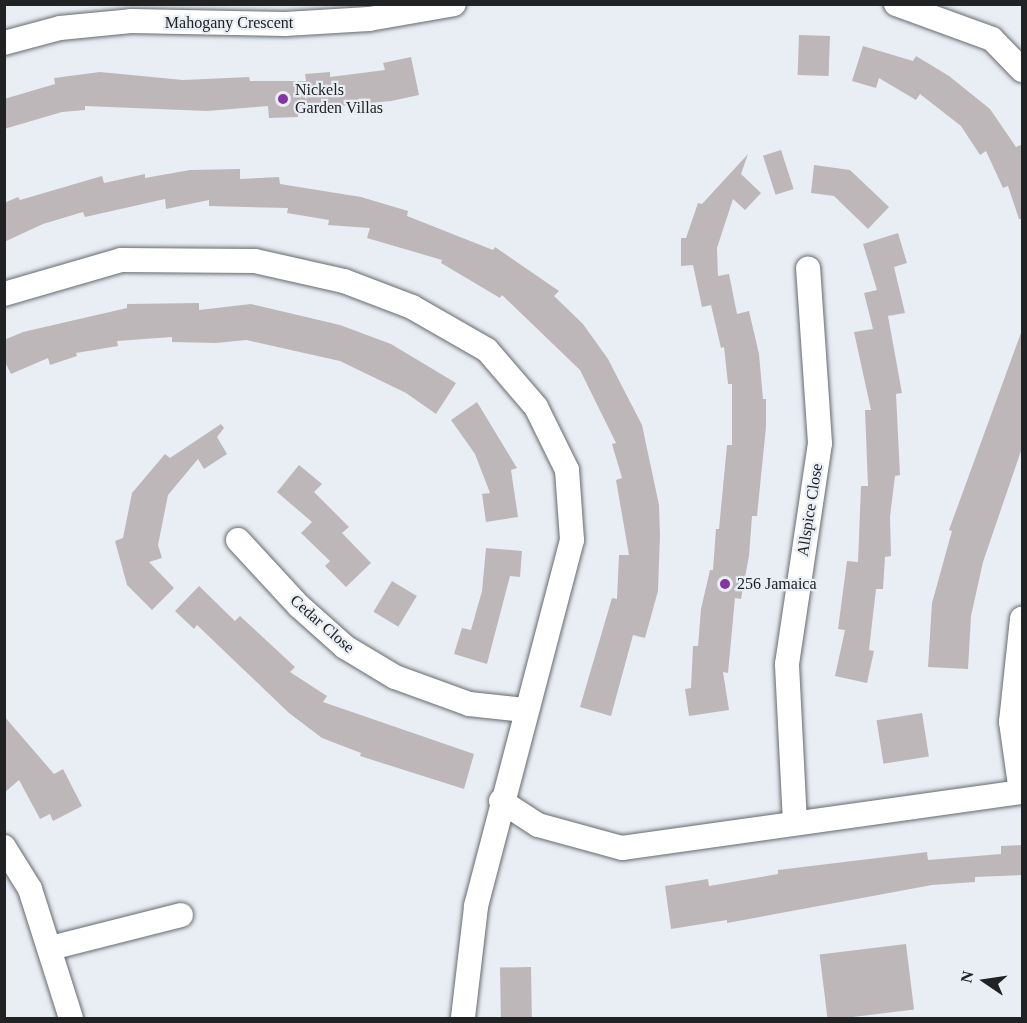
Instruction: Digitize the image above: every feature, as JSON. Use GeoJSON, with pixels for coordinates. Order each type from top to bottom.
{"type":"FeatureCollection","features":[{"type":"Feature","properties":{"kind":"street","name":"Mahogany Crescent"},"geometry":{"type":"LineString","coordinates":[[4,43],[60,28],[131,21],[285,24],[369,19],[454,4]]}},
{"type":"Feature","properties":{"kind":"street"},"geometry":{"type":"LineString","coordinates":[[896,4],[992,39],[1023,70]]}},
{"type":"Feature","properties":{"kind":"street"},"geometry":{"type":"LineString","coordinates":[[4,294],[72,271],[121,261],[255,261],[344,281],[412,307],[487,350],[536,407],[567,470],[572,540],[501,801],[476,907],[463,1018]]}},
{"type":"Feature","properties":{"kind":"street","name":"Allspice Close"},"geometry":{"type":"LineString","coordinates":[[795,824],[787,664],[820,443],[808,268]]}},
{"type":"Feature","properties":{"kind":"street","name":"Cedar Close"},"geometry":{"type":"LineString","coordinates":[[238,540],[299,606],[345,647],[395,677],[469,704],[525,710]]}},
{"type":"Feature","properties":{"kind":"street"},"geometry":{"type":"LineString","coordinates":[[501,801],[538,825],[622,848],[1022,792],[1011,722],[1023,619]]}},
{"type":"Feature","properties":{"kind":"street"},"geometry":{"type":"LineString","coordinates":[[4,846],[30,889],[51,948],[71,1018]]}},
{"type":"Feature","properties":{"kind":"street"},"geometry":{"type":"LineString","coordinates":[[51,948],[181,915]]}},
{"type":"Feature","properties":{"kind":"building"},"geometry":{"type":"Polygon","coordinates":[[[799,35],[830,36],[829,76],[798,75],[799,35]]]}},
{"type":"Feature","properties":{"kind":"building"},"geometry":{"type":"Polygon","coordinates":[[[863,46],[913,61],[916,56],[949,76],[990,109],[1016,147],[1023,144],[1023,219],[1019,219],[1008,186],[1003,188],[986,151],[980,155],[961,126],[920,94],[916,100],[879,78],[876,88],[852,81],[863,46]]]}},
{"type":"Feature","properties":{"kind":"building"},"geometry":{"type":"Polygon","coordinates":[[[411,57],[419,95],[391,101],[298,110],[298,117],[269,118],[268,106],[207,111],[85,106],[85,110],[62,112],[4,129],[4,99],[55,84],[54,78],[100,72],[183,80],[249,77],[250,81],[306,81],[305,74],[330,72],[330,77],[385,70],[383,63],[411,57]]]}},
{"type":"Feature","properties":{"kind":"building"},"geometry":{"type":"Polygon","coordinates":[[[781,150],[794,189],[776,195],[763,156],[781,150]]]}},
{"type":"Feature","properties":{"kind":"building"},"geometry":{"type":"Polygon","coordinates":[[[748,154],[741,174],[761,193],[745,210],[733,199],[717,248],[718,276],[729,274],[737,314],[749,311],[759,354],[763,399],[766,399],[766,427],[757,516],[752,516],[749,556],[741,599],[735,598],[728,673],[723,672],[729,710],[689,716],[685,689],[691,688],[693,646],[698,646],[701,609],[710,570],[713,570],[727,445],[732,445],[732,384],[728,384],[724,347],[721,348],[711,305],[702,307],[693,265],[681,266],[681,238],[686,238],[698,203],[702,204],[748,154]]]}},
{"type":"Feature","properties":{"kind":"building"},"geometry":{"type":"Polygon","coordinates":[[[814,165],[850,170],[889,207],[868,229],[834,196],[811,193],[814,165]]]}},
{"type":"Feature","properties":{"kind":"building"},"geometry":{"type":"Polygon","coordinates":[[[240,169],[240,179],[279,177],[280,184],[361,197],[408,211],[407,216],[493,250],[495,247],[559,291],[554,296],[583,324],[608,359],[642,425],[659,505],[660,535],[658,591],[645,638],[633,635],[611,716],[580,707],[612,598],[617,599],[619,555],[629,555],[616,480],[622,478],[612,444],[616,443],[580,370],[502,295],[500,298],[441,263],[442,260],[367,238],[370,228],[328,225],[329,220],[287,213],[288,208],[209,206],[209,200],[166,209],[165,199],[85,217],[83,212],[43,224],[4,242],[4,203],[18,197],[20,200],[102,176],[104,183],[145,174],[145,178],[190,170],[240,169]]]}},
{"type":"Feature","properties":{"kind":"building"},"geometry":{"type":"Polygon","coordinates":[[[898,233],[907,263],[894,267],[905,313],[888,316],[902,393],[896,394],[900,475],[895,476],[890,517],[891,556],[885,557],[883,589],[876,589],[869,650],[874,651],[867,683],[835,676],[845,630],[838,629],[847,561],[858,562],[861,486],[868,486],[865,410],[871,410],[854,332],[873,329],[864,293],[877,290],[863,244],[898,233]]]}},
{"type":"Feature","properties":{"kind":"building"},"geometry":{"type":"Polygon","coordinates":[[[199,303],[199,310],[251,304],[340,325],[391,344],[456,383],[436,414],[406,393],[340,361],[246,340],[216,343],[172,342],[172,337],[117,341],[118,346],[76,353],[77,356],[50,365],[48,358],[11,374],[4,360],[4,340],[23,332],[127,308],[127,304],[199,303]]]}},
{"type":"Feature","properties":{"kind":"building"},"geometry":{"type":"Polygon","coordinates":[[[1022,330],[1023,445],[983,562],[971,616],[968,669],[928,667],[932,603],[952,531],[949,530],[1022,330]]]}},
{"type":"Feature","properties":{"kind":"building"},"geometry":{"type":"Polygon","coordinates":[[[477,402],[517,468],[511,470],[518,517],[486,522],[482,494],[490,493],[475,454],[451,420],[477,402]]]}},
{"type":"Feature","properties":{"kind":"building"},"geometry":{"type":"Polygon","coordinates":[[[221,424],[224,428],[217,437],[227,454],[204,469],[198,459],[168,495],[158,545],[162,558],[149,562],[174,588],[152,610],[127,585],[115,541],[123,538],[132,493],[165,454],[170,458],[221,424]]]}},
{"type":"Feature","properties":{"kind":"building"},"geometry":{"type":"Polygon","coordinates":[[[299,465],[322,484],[314,492],[349,527],[342,533],[371,563],[346,587],[325,566],[330,561],[301,533],[312,522],[277,492],[299,465]]]}},
{"type":"Feature","properties":{"kind":"building"},"geometry":{"type":"Polygon","coordinates":[[[486,548],[522,551],[520,577],[510,576],[487,664],[454,654],[462,628],[471,630],[482,591],[486,548]]]}},
{"type":"Feature","properties":{"kind":"building"},"geometry":{"type":"Polygon","coordinates":[[[392,581],[417,596],[398,627],[373,612],[392,581]]]}},
{"type":"Feature","properties":{"kind":"building"},"geometry":{"type":"Polygon","coordinates":[[[199,586],[235,621],[240,616],[295,667],[290,672],[327,696],[323,702],[474,754],[464,789],[360,756],[361,753],[322,738],[289,713],[197,625],[194,629],[175,611],[199,586]]]}},
{"type":"Feature","properties":{"kind":"building"},"geometry":{"type":"Polygon","coordinates":[[[922,713],[929,756],[883,764],[877,720],[922,713]]]}},
{"type":"Feature","properties":{"kind":"building"},"geometry":{"type":"Polygon","coordinates":[[[4,716],[54,774],[63,769],[82,806],[53,821],[50,814],[40,819],[19,780],[4,793],[4,716]]]}},
{"type":"Feature","properties":{"kind":"building"},"geometry":{"type":"Polygon","coordinates":[[[1023,845],[1023,875],[975,877],[975,882],[932,885],[727,923],[727,920],[671,929],[665,886],[708,879],[709,886],[778,874],[778,870],[927,852],[928,860],[1001,854],[1001,846],[1023,845]]]}},
{"type":"Feature","properties":{"kind":"building"},"geometry":{"type":"Polygon","coordinates":[[[906,944],[914,1010],[827,1018],[820,955],[906,944]]]}},
{"type":"Feature","properties":{"kind":"building"},"geometry":{"type":"Polygon","coordinates":[[[531,967],[532,1018],[501,1018],[500,968],[531,967]]]}},
{"type":"Feature","properties":{"kind":"place","name":"Nickels Garden Villas"},"geometry":{"type":"Point","coordinates":[283,99]}},
{"type":"Feature","properties":{"kind":"place","name":"256 Jamaica"},"geometry":{"type":"Point","coordinates":[725,584]}}]}
